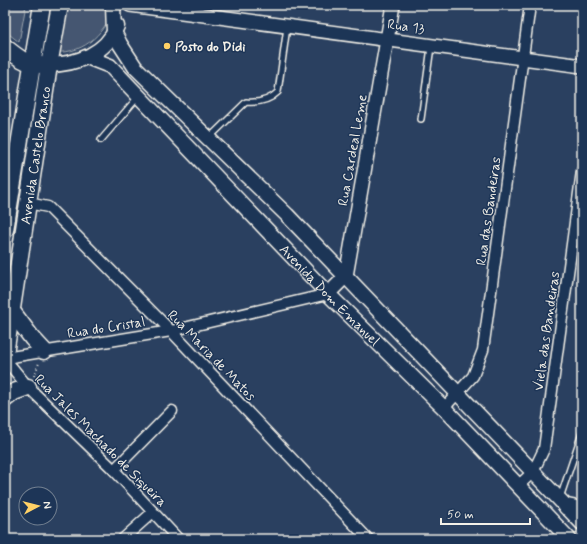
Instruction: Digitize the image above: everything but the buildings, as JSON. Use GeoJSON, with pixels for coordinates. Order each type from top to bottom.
{"type":"FeatureCollection","features":[{"type":"Feature","properties":{"kind":"main road","name":"Avenida Castelo Branco"},"geometry":{"type":"LineString","coordinates":[[5,230],[42,5]]}},
{"type":"Feature","properties":{"kind":"main road","name":"Avenida Castelo Branco"},"geometry":{"type":"LineString","coordinates":[[5,354],[49,65],[60,5]]}},
{"type":"Feature","properties":{"kind":"main road"},"geometry":{"type":"LineString","coordinates":[[113,5],[114,32]]}},
{"type":"Feature","properties":{"kind":"main road"},"geometry":{"type":"LineString","coordinates":[[5,48],[32,65],[72,63],[99,50],[114,32],[122,5]]}},
{"type":"Feature","properties":{"kind":"main road","name":"Avenida Dom Emanuel"},"geometry":{"type":"LineString","coordinates":[[114,32],[135,67],[287,215],[458,395],[533,472],[569,505],[582,523]]}},
{"type":"Feature","properties":{"kind":"main road","name":"Avenida Dom Emanuel"},"geometry":{"type":"LineString","coordinates":[[87,57],[110,66],[328,294],[444,408],[569,539]]}},
{"type":"Feature","properties":{"kind":"main road"},"geometry":{"type":"LineString","coordinates":[[11,310],[44,351]]}},
{"type":"Feature","properties":{"kind":"main road"},"geometry":{"type":"LineString","coordinates":[[5,399],[14,392],[28,387]]}},
{"type":"Feature","properties":{"kind":"street","name":"Rua 13"},"geometry":{"type":"LineString","coordinates":[[130,5],[582,66]]}},
{"type":"Feature","properties":{"kind":"street","name":"Rua Cardeal Leme"},"geometry":{"type":"LineString","coordinates":[[346,276],[393,5]]}},
{"type":"Feature","properties":{"kind":"street","name":"Rua das Bandeiras"},"geometry":{"type":"LineString","coordinates":[[444,408],[458,395],[473,376],[483,350],[530,5]]}},
{"type":"Feature","properties":{"kind":"street","name":"Viela das Bandeiras"},"geometry":{"type":"LineString","coordinates":[[518,486],[533,472],[544,449],[582,171]]}},
{"type":"Feature","properties":{"kind":"street","name":"Rua Maria de Matos"},"geometry":{"type":"LineString","coordinates":[[28,203],[48,207],[171,330],[368,539]]}},
{"type":"Feature","properties":{"kind":"street"},"geometry":{"type":"LineString","coordinates":[[328,294],[346,276]]}},
{"type":"Feature","properties":{"kind":"street","name":"Rua do Cristal"},"geometry":{"type":"LineString","coordinates":[[5,359],[171,330],[328,294]]}},
{"type":"Feature","properties":{"kind":"street","name":"Rua Jales Machado de Siqueira"},"geometry":{"type":"LineString","coordinates":[[5,359],[28,387],[114,470],[178,539]]}},
{"type":"Feature","properties":{"kind":"street"},"geometry":{"type":"LineString","coordinates":[[114,470],[172,411]]}},
{"type":"Feature","properties":{"kind":"street"},"geometry":{"type":"LineString","coordinates":[[123,539],[153,512]]}},
{"type":"Feature","properties":{"kind":"lane"},"geometry":{"type":"LineString","coordinates":[[208,138],[246,102],[255,103],[272,98],[278,92],[287,26]]}},
{"type":"Feature","properties":{"kind":"lane"},"geometry":{"type":"LineString","coordinates":[[421,119],[431,46]]}},
{"type":"Feature","properties":{"kind":"lane"},"geometry":{"type":"LineString","coordinates":[[101,140],[139,96]]}},
{"type":"Feature","properties":{"kind":"lane"},"geometry":{"type":"LineString","coordinates":[[569,505],[582,433]]}},
{"type":"Feature","properties":{"kind":"path"},"geometry":{"type":"LineString","coordinates":[[28,387],[44,351]]}},
{"type":"Feature","properties":{"kind":"shaded area"},"geometry":{"type":"Polygon","coordinates":[[[5,5],[26,5],[19,42],[5,31],[5,5]]]}},
{"type":"Feature","properties":{"kind":"shaded area"},"geometry":{"type":"Polygon","coordinates":[[[65,5],[115,5],[106,24],[93,39],[77,49],[67,52],[56,52],[65,5]]]}},
{"type":"Feature","properties":{"kind":"place","name":"Posto do Didi"},"geometry":{"type":"Point","coordinates":[167,46]}}]}
